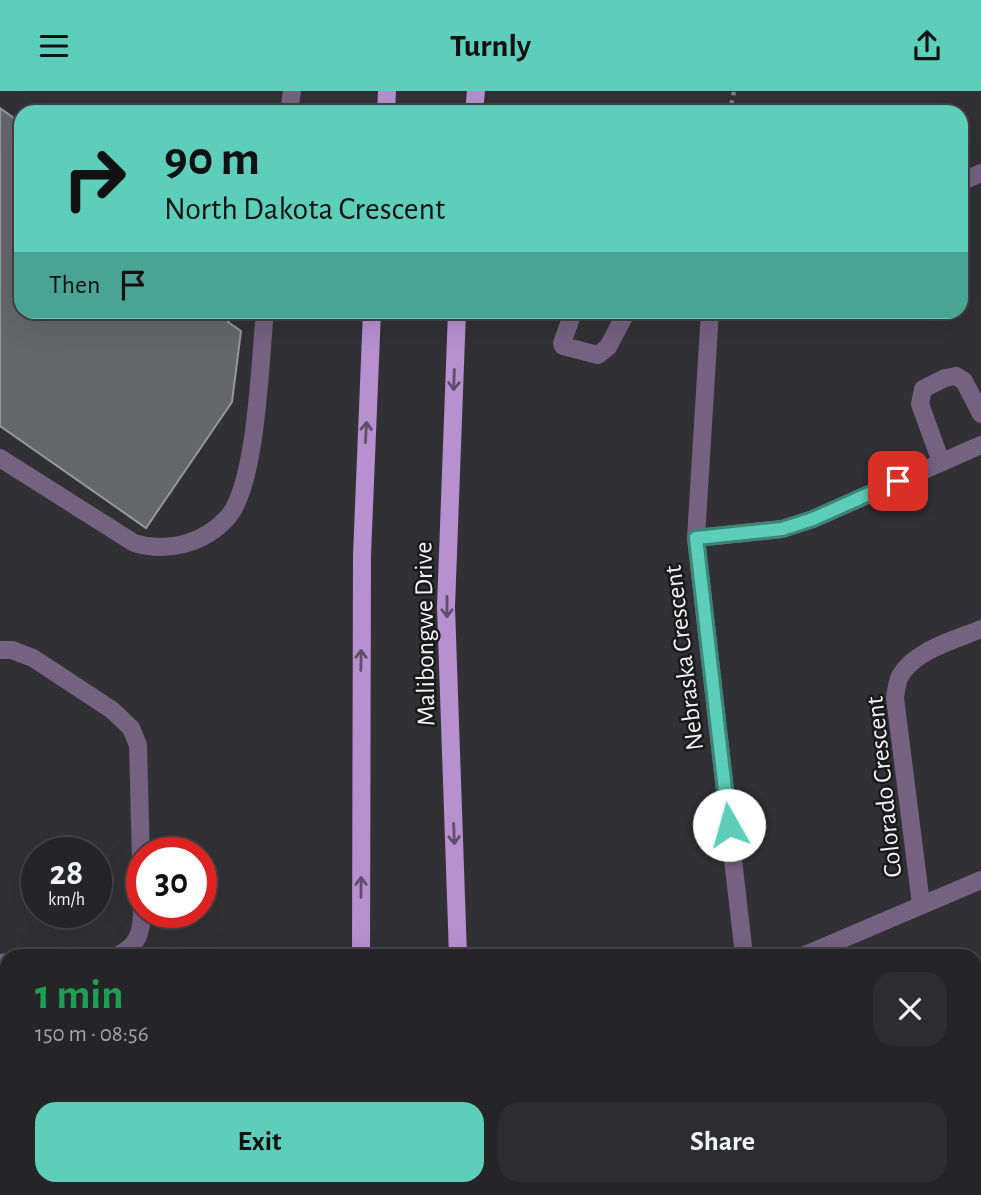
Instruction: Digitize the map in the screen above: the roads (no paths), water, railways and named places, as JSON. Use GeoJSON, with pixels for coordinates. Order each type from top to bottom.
{"type":"FeatureCollection","features":[{"type":"Feature","properties":{"kind":"main road"},"geometry":{"type":"LineString","coordinates":[[361,949],[362,555],[372,319]]}},
{"type":"Feature","properties":{"kind":"main road","name":"Malibongwe Drive"},"geometry":{"type":"LineString","coordinates":[[457,319],[446,607],[458,949]]}},
{"type":"Feature","properties":{"kind":"street"},"geometry":{"type":"LineString","coordinates":[[0,458],[134,543],[161,548],[198,540],[228,517],[246,474],[252,448],[264,319]]}},
{"type":"Feature","properties":{"kind":"street"},"geometry":{"type":"LineString","coordinates":[[570,321],[563,346],[598,355],[608,347],[623,319]]}},
{"type":"Feature","properties":{"kind":"street","name":"Nebraska Crescent"},"geometry":{"type":"LineString","coordinates":[[710,319],[696,538],[743,949]]}},
{"type":"Feature","properties":{"kind":"street"},"geometry":{"type":"LineString","coordinates":[[941,462],[920,404],[923,389],[945,378],[956,376],[964,381],[981,414]]}},
{"type":"Feature","properties":{"kind":"street"},"geometry":{"type":"LineString","coordinates":[[696,538],[782,529],[813,519],[981,445]]}},
{"type":"Feature","properties":{"kind":"street","name":"Colorado Crescent"},"geometry":{"type":"LineString","coordinates":[[921,904],[895,698],[899,678],[913,661],[922,655],[981,629]]}},
{"type":"Feature","properties":{"kind":"street"},"geometry":{"type":"LineString","coordinates":[[0,650],[12,650],[33,658],[113,710],[131,728],[138,745],[140,837]]}},
{"type":"Feature","properties":{"kind":"street","name":"Colorado Crescent"},"geometry":{"type":"LineString","coordinates":[[819,949],[981,880]]}},
{"type":"Feature","properties":{"kind":"street"},"geometry":{"type":"LineString","coordinates":[[130,949],[141,928]]}}]}
